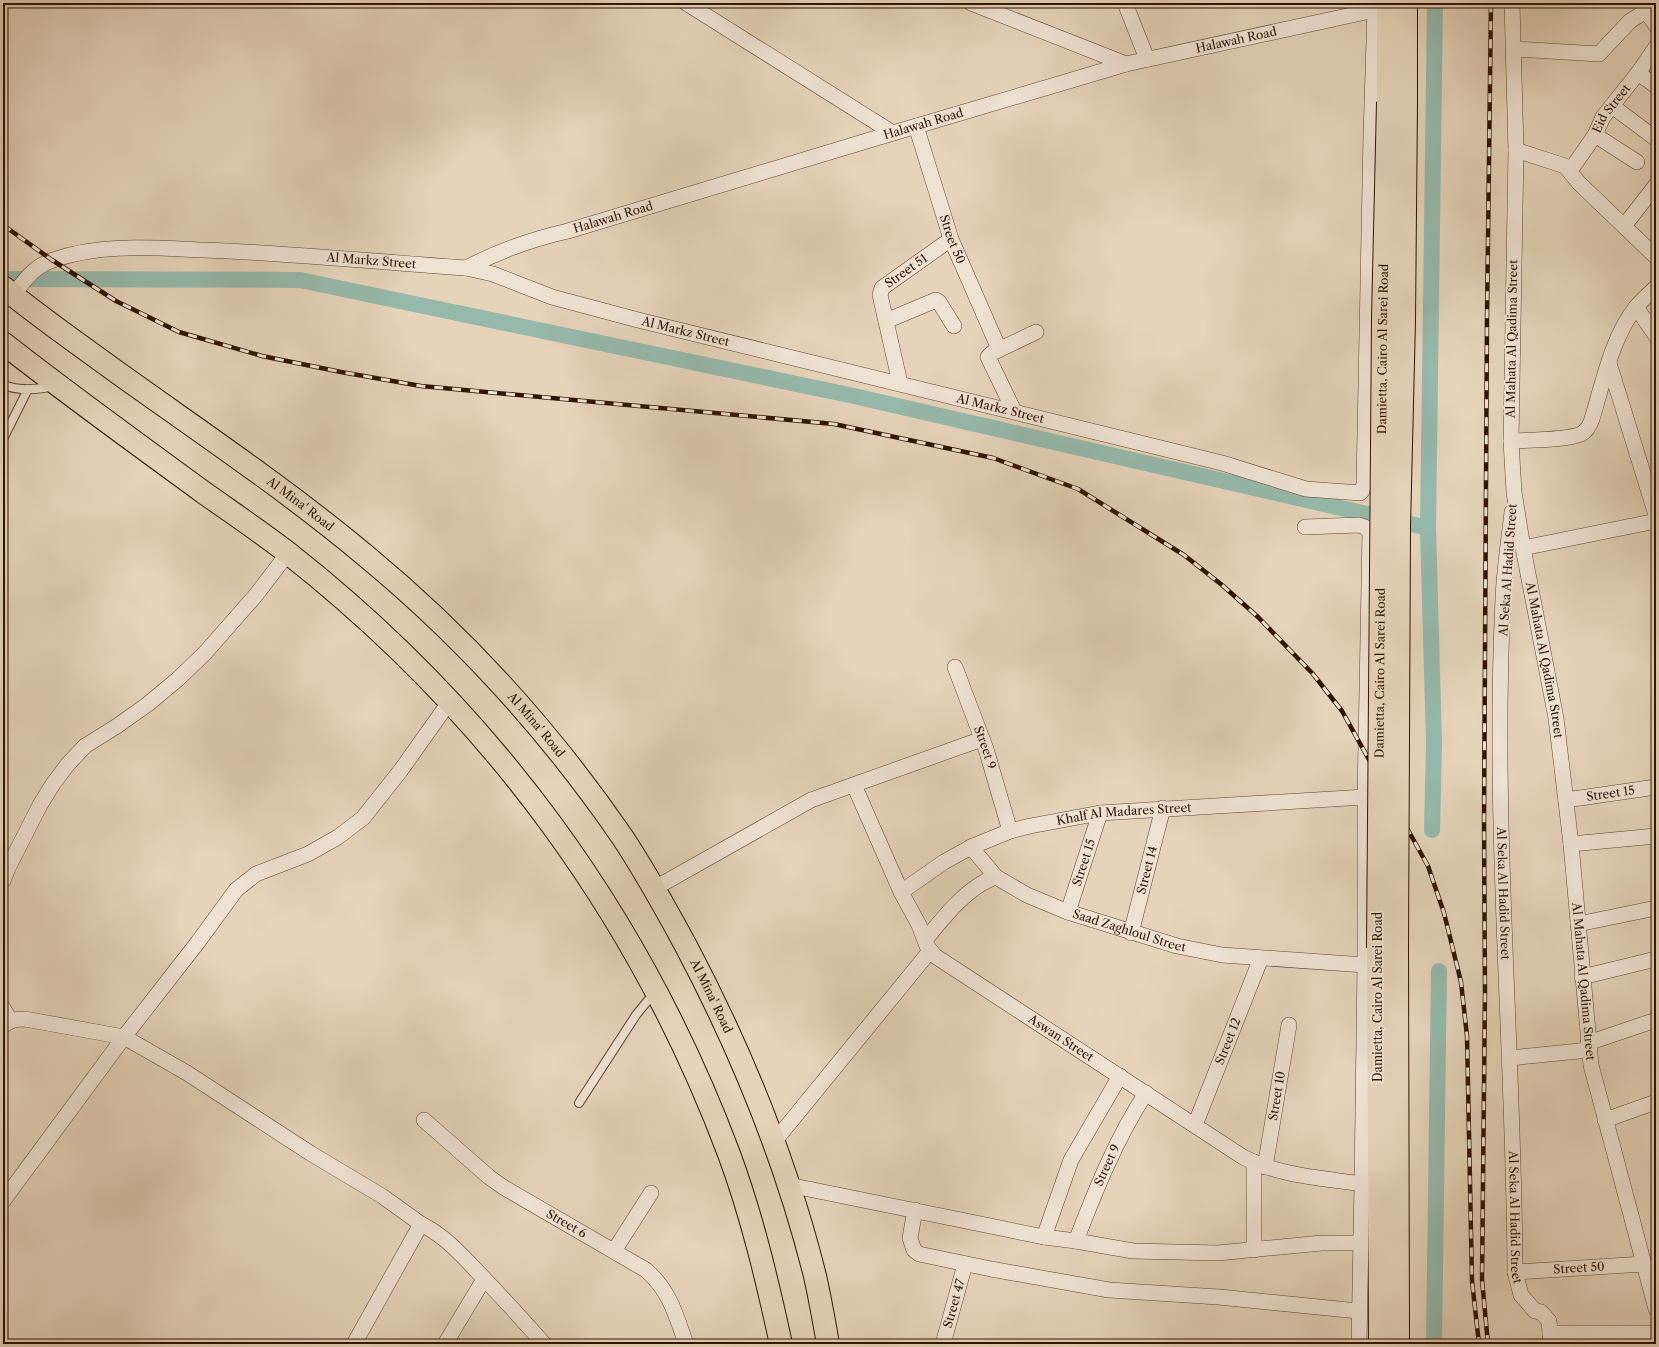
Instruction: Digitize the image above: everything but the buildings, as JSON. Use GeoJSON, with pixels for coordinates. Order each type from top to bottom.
{"type":"FeatureCollection","features":[{"type":"Feature","properties":{"kind":"highway","name":"Damietta, Cairo Al Sarei Road"},"geometry":{"type":"LineString","coordinates":[[1380,1344],[1388,947],[1404,320],[1397,103],[1389,6]]}},
{"type":"Feature","properties":{"kind":"highway","name":"Al Mina' Road"},"geometry":{"type":"LineString","coordinates":[[8,291],[86,350],[310,511],[368,557],[424,606],[477,659],[516,701],[554,746],[619,833],[655,888],[715,1002],[740,1055],[789,1185],[816,1280],[828,1344]]}},
{"type":"Feature","properties":{"kind":"highway"},"geometry":{"type":"LineString","coordinates":[[3,343],[56,385],[288,553],[396,647],[450,701],[500,757],[538,804],[573,853],[613,916],[656,991],[702,1087],[729,1156],[758,1246],[781,1344]]}},
{"type":"Feature","properties":{"kind":"highway","name":"Damietta, Cairo Al Sarei Road"},"geometry":{"type":"LineString","coordinates":[[1388,947],[1398,1344]]}},
{"type":"Feature","properties":{"kind":"street"},"geometry":{"type":"LineString","coordinates":[[686,3],[893,132]]}},
{"type":"Feature","properties":{"kind":"street"},"geometry":{"type":"LineString","coordinates":[[971,3],[1126,64]]}},
{"type":"Feature","properties":{"kind":"street"},"geometry":{"type":"LineString","coordinates":[[1125,3],[1147,59]]}},
{"type":"Feature","properties":{"kind":"street","name":"Al Mahata Al Qadima Street"},"geometry":{"type":"LineString","coordinates":[[1512,3],[1516,150],[1511,441],[1514,492],[1523,548],[1556,718],[1571,844],[1590,1066],[1656,1309]]}},
{"type":"Feature","properties":{"kind":"street","name":"Halawah Road"},"geometry":{"type":"LineString","coordinates":[[466,268],[516,245],[568,231],[893,132],[1126,64],[1389,6]]}},
{"type":"Feature","properties":{"kind":"street","name":"Al Markz Street"},"geometry":{"type":"LineString","coordinates":[[8,291],[32,271],[52,260],[79,253],[107,249],[135,248],[271,252],[466,268],[504,278],[552,297],[638,320],[1222,463],[1306,489],[1356,494],[1362,491],[1364,484],[1371,143],[1389,6]]}},
{"type":"Feature","properties":{"kind":"street"},"geometry":{"type":"LineString","coordinates":[[1514,49],[1599,54],[1644,7],[1656,26]]}},
{"type":"Feature","properties":{"kind":"street","name":"Eid Street"},"geometry":{"type":"LineString","coordinates":[[1570,171],[1595,135],[1602,117],[1638,73],[1656,48]]}},
{"type":"Feature","properties":{"kind":"street"},"geometry":{"type":"LineString","coordinates":[[1638,73],[1656,86]]}},
{"type":"Feature","properties":{"kind":"street"},"geometry":{"type":"LineString","coordinates":[[1612,106],[1655,138]]}},
{"type":"Feature","properties":{"kind":"street","name":"Street 50"},"geometry":{"type":"LineString","coordinates":[[916,126],[951,239],[998,350]]}},
{"type":"Feature","properties":{"kind":"street"},"geometry":{"type":"LineString","coordinates":[[1595,135],[1637,162]]}},
{"type":"Feature","properties":{"kind":"street"},"geometry":{"type":"LineString","coordinates":[[1516,150],[1560,164],[1570,171],[1579,183],[1656,256]]}},
{"type":"Feature","properties":{"kind":"street"},"geometry":{"type":"LineString","coordinates":[[1624,226],[1656,185]]}},
{"type":"Feature","properties":{"kind":"street","name":"Street 51"},"geometry":{"type":"LineString","coordinates":[[900,383],[880,295],[882,288],[951,239]]}},
{"type":"Feature","properties":{"kind":"street"},"geometry":{"type":"LineString","coordinates":[[1511,441],[1572,437],[1582,434],[1592,419],[1609,362],[1620,333],[1636,307],[1656,287]]}},
{"type":"Feature","properties":{"kind":"street"},"geometry":{"type":"LineString","coordinates":[[886,321],[936,300],[939,302],[954,326]]}},
{"type":"Feature","properties":{"kind":"street"},"geometry":{"type":"LineString","coordinates":[[1636,307],[1656,336]]}},
{"type":"Feature","properties":{"kind":"street"},"geometry":{"type":"LineString","coordinates":[[1014,411],[988,359],[990,354],[1036,332]]}},
{"type":"Feature","properties":{"kind":"street"},"geometry":{"type":"LineString","coordinates":[[1609,362],[1656,515]]}},
{"type":"Feature","properties":{"kind":"street","name":"Al Seka Al Hadid Street"},"geometry":{"type":"LineString","coordinates":[[1514,492],[1503,598],[1499,758],[1504,928],[1510,1058],[1515,1272],[1521,1295],[1535,1311],[1541,1312],[1549,1321],[1550,1339]]}},
{"type":"Feature","properties":{"kind":"street"},"geometry":{"type":"LineString","coordinates":[[1523,548],[1656,521]]}},
{"type":"Feature","properties":{"kind":"street"},"geometry":{"type":"LineString","coordinates":[[1305,527],[1359,525],[1366,527],[1370,533],[1365,797],[1365,965],[1362,1184],[1358,1344]]}},
{"type":"Feature","properties":{"kind":"street"},"geometry":{"type":"LineString","coordinates":[[3,882],[8,868],[40,805],[68,764],[85,746],[124,722],[178,679],[205,653],[256,595],[288,553]]}},
{"type":"Feature","properties":{"kind":"street","name":"Street 9"},"geometry":{"type":"LineString","coordinates":[[955,667],[982,739],[1010,831]]}},
{"type":"Feature","properties":{"kind":"street"},"geometry":{"type":"LineString","coordinates":[[3,1201],[124,1037],[198,942],[236,890],[256,874],[308,854],[332,841],[363,818],[401,770],[450,701]]}},
{"type":"Feature","properties":{"kind":"street"},"geometry":{"type":"LineString","coordinates":[[655,888],[811,800],[982,739]]}},
{"type":"Feature","properties":{"kind":"street","name":"Aswan Street"},"geometry":{"type":"LineString","coordinates":[[854,785],[901,892],[928,945],[942,962],[1120,1076],[1233,1151],[1259,1164],[1299,1176],[1362,1184]]}},
{"type":"Feature","properties":{"kind":"street","name":"Street 15"},"geometry":{"type":"LineString","coordinates":[[1566,800],[1656,787]]}},
{"type":"Feature","properties":{"kind":"street","name":"Khalf Al Madares Street"},"geometry":{"type":"LineString","coordinates":[[901,892],[944,862],[971,847],[1010,831],[1100,813],[1365,797]]}},
{"type":"Feature","properties":{"kind":"street","name":"Street 14"},"geometry":{"type":"LineString","coordinates":[[1131,933],[1163,808]]}},
{"type":"Feature","properties":{"kind":"street","name":"Street 15"},"geometry":{"type":"LineString","coordinates":[[1068,912],[1100,813]]}},
{"type":"Feature","properties":{"kind":"street"},"geometry":{"type":"LineString","coordinates":[[1571,844],[1656,836]]}},
{"type":"Feature","properties":{"kind":"street"},"geometry":{"type":"LineString","coordinates":[[774,1142],[928,945],[957,902],[991,878],[996,877],[971,847]]}},
{"type":"Feature","properties":{"kind":"street","name":"Saad Zaghloul Street"},"geometry":{"type":"LineString","coordinates":[[996,877],[1027,895],[1068,912],[1131,933],[1200,951],[1222,955],[1365,965]]}},
{"type":"Feature","properties":{"kind":"street"},"geometry":{"type":"LineString","coordinates":[[1578,924],[1656,908]]}},
{"type":"Feature","properties":{"kind":"street","name":"Street 12"},"geometry":{"type":"LineString","coordinates":[[1194,1125],[1261,958]]}},
{"type":"Feature","properties":{"kind":"street"},"geometry":{"type":"LineString","coordinates":[[1582,977],[1656,959]]}},
{"type":"Feature","properties":{"kind":"street"},"geometry":{"type":"LineString","coordinates":[[5,1018],[25,1019],[124,1037],[187,1073],[310,1153],[382,1196],[444,1239],[484,1278],[544,1344]]}},
{"type":"Feature","properties":{"kind":"street"},"geometry":{"type":"LineString","coordinates":[[1510,1058],[1589,1046],[1656,1020]]}},
{"type":"Feature","properties":{"kind":"street","name":"Street 10"},"geometry":{"type":"LineString","coordinates":[[1254,1250],[1259,1164],[1289,1025]]}},
{"type":"Feature","properties":{"kind":"street"},"geometry":{"type":"LineString","coordinates":[[1044,1237],[1072,1160],[1120,1076]]}},
{"type":"Feature","properties":{"kind":"street","name":"Street 9"},"geometry":{"type":"LineString","coordinates":[[1076,1241],[1101,1177],[1119,1138],[1146,1093]]}},
{"type":"Feature","properties":{"kind":"street"},"geometry":{"type":"LineString","coordinates":[[1605,1120],[1656,1102]]}},
{"type":"Feature","properties":{"kind":"street","name":"Street 6"},"geometry":{"type":"LineString","coordinates":[[424,1120],[489,1177],[503,1187],[646,1270],[664,1288],[670,1299],[686,1344]]}},
{"type":"Feature","properties":{"kind":"street"},"geometry":{"type":"LineString","coordinates":[[789,1185],[1044,1237],[1133,1251],[1218,1253],[1322,1243],[1360,1243]]}},
{"type":"Feature","properties":{"kind":"street"},"geometry":{"type":"LineString","coordinates":[[614,1251],[651,1193]]}},
{"type":"Feature","properties":{"kind":"street"},"geometry":{"type":"LineString","coordinates":[[915,1210],[910,1238],[914,1250],[919,1254],[965,1264],[1109,1290],[1219,1297],[1358,1312]]}},
{"type":"Feature","properties":{"kind":"street"},"geometry":{"type":"LineString","coordinates":[[354,1344],[421,1224]]}},
{"type":"Feature","properties":{"kind":"street","name":"Street 47"},"geometry":{"type":"LineString","coordinates":[[943,1344],[965,1264]]}},
{"type":"Feature","properties":{"kind":"street","name":"Street 50"},"geometry":{"type":"LineString","coordinates":[[1515,1272],[1644,1264]]}},
{"type":"Feature","properties":{"kind":"street"},"geometry":{"type":"LineString","coordinates":[[446,1344],[484,1278]]}},
{"type":"Feature","properties":{"kind":"street"},"geometry":{"type":"LineString","coordinates":[[1550,1339],[1656,1333]]}},
{"type":"Feature","properties":{"kind":"lane"},"geometry":{"type":"LineString","coordinates":[[3,385],[28,389],[39,389],[56,385]]}},
{"type":"Feature","properties":{"kind":"lane"},"geometry":{"type":"LineString","coordinates":[[3,439],[28,389]]}},
{"type":"Feature","properties":{"kind":"lane"},"geometry":{"type":"LineString","coordinates":[[579,1103],[642,1007],[656,991]]}},
{"type":"Feature","properties":{"kind":"waterway"},"geometry":{"type":"LineString","coordinates":[[1432,830],[1434,744],[1428,528],[1435,3]]}},
{"type":"Feature","properties":{"kind":"waterway"},"geometry":{"type":"LineString","coordinates":[[3,279],[300,280],[854,396],[1428,528]]}},
{"type":"Feature","properties":{"kind":"waterway"},"geometry":{"type":"LineString","coordinates":[[1434,1344],[1439,971]]}},
{"type":"Feature","properties":{"kind":"railway"},"geometry":{"type":"LineString","coordinates":[[1488,1344],[1482,1280],[1485,992],[1484,821],[1487,318],[1491,3]]}},
{"type":"Feature","properties":{"kind":"railway"},"geometry":{"type":"LineString","coordinates":[[3,225],[52,260],[116,301],[179,332],[262,356],[421,386],[834,424],[993,458],[1078,489],[1184,555],[1222,585],[1258,617],[1313,674],[1342,711],[1428,866],[1444,913],[1461,982],[1467,1036],[1472,1281],[1479,1344]]}}]}
